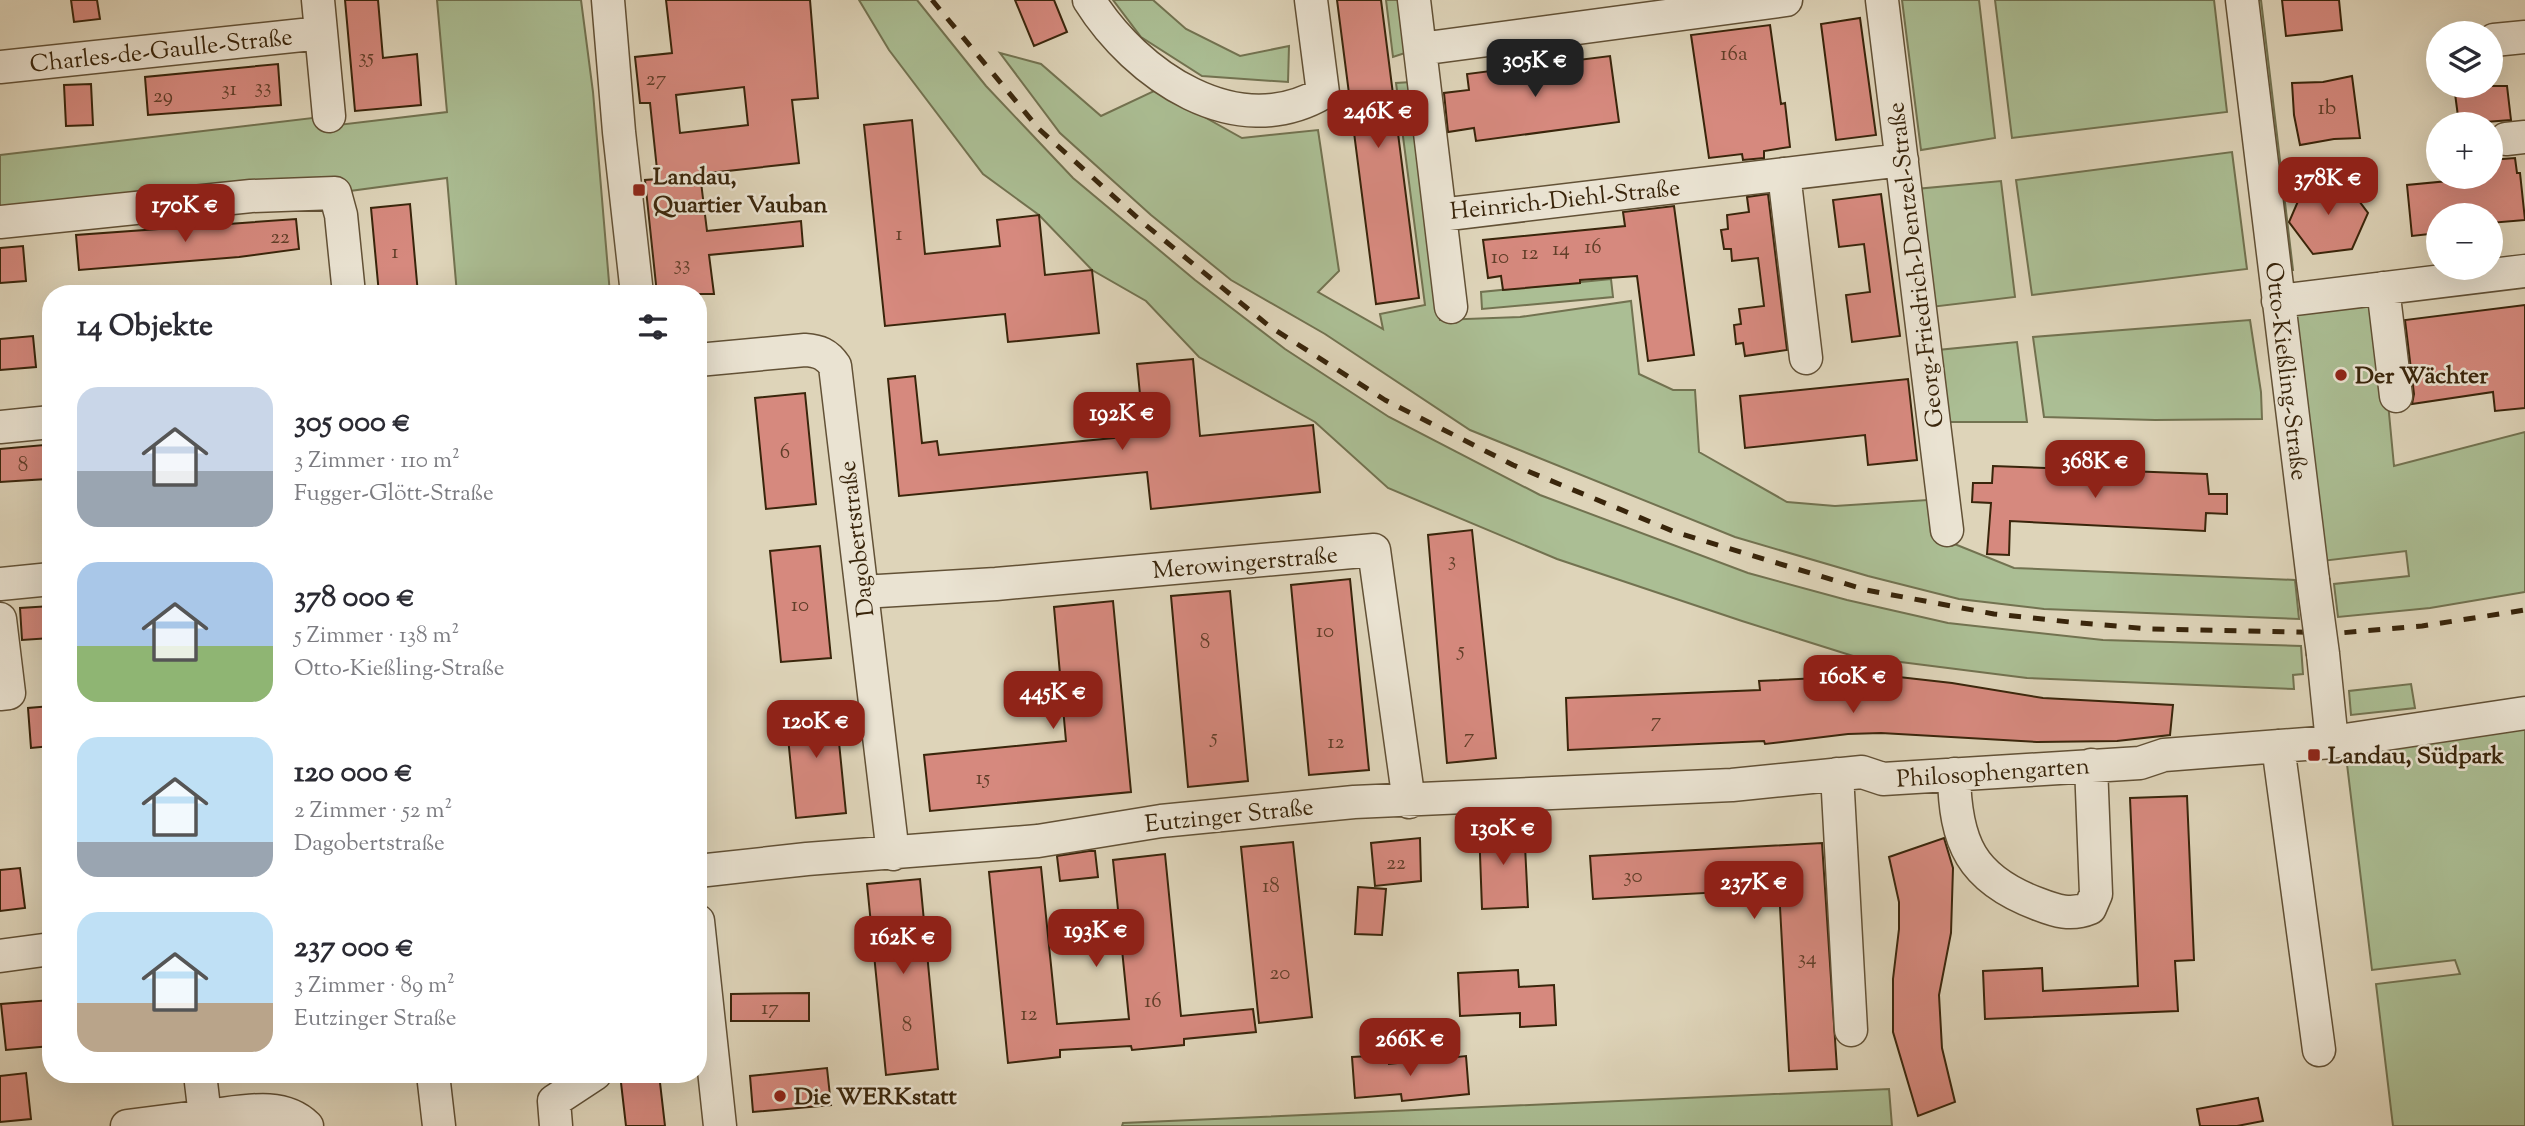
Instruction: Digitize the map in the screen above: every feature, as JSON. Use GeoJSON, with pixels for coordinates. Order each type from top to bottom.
{"type":"FeatureCollection","features":[{"type":"Feature","properties":{"kind":"street","name":"Charles-de-Gaulle-Straße"},"geometry":{"type":"LineString","coordinates":[[318,0],[330,116]]}},
{"type":"Feature","properties":{"kind":"street"},"geometry":{"type":"LineString","coordinates":[[608,0],[637,285]]}},
{"type":"Feature","properties":{"kind":"street"},"geometry":{"type":"LineString","coordinates":[[1089,0],[1130,53],[1149,69],[1200,98],[1238,108],[1286,110],[1323,93],[1311,0]]}},
{"type":"Feature","properties":{"kind":"street","name":"Heinrich-Diehl-Straße"},"geometry":{"type":"LineString","coordinates":[[1413,0],[1440,215],[1902,160]]}},
{"type":"Feature","properties":{"kind":"street"},"geometry":{"type":"LineString","coordinates":[[1420,49],[1668,7],[1786,0]]}},
{"type":"Feature","properties":{"kind":"street","name":"Georg-Friedrich-Dentzel-Straße"},"geometry":{"type":"LineString","coordinates":[[1882,0],[1947,530]]}},
{"type":"Feature","properties":{"kind":"street","name":"Otto-Kießling-Straße"},"geometry":{"type":"LineString","coordinates":[[2242,0],[2332,742]]}},
{"type":"Feature","properties":{"kind":"street","name":"Charles-de-Gaulle-Straße"},"geometry":{"type":"LineString","coordinates":[[0,67],[321,33]]}},
{"type":"Feature","properties":{"kind":"street"},"geometry":{"type":"LineString","coordinates":[[2503,39],[2525,37]]}},
{"type":"Feature","properties":{"kind":"street"},"geometry":{"type":"LineString","coordinates":[[1784,174],[1806,358]]}},
{"type":"Feature","properties":{"kind":"street"},"geometry":{"type":"LineString","coordinates":[[0,222],[251,196],[335,193],[341,215],[348,285]]}},
{"type":"Feature","properties":{"kind":"street"},"geometry":{"type":"LineString","coordinates":[[1440,215],[1451,307]]}},
{"type":"Feature","properties":{"kind":"street"},"geometry":{"type":"LineString","coordinates":[[2278,301],[2525,271]]}},
{"type":"Feature","properties":{"kind":"street"},"geometry":{"type":"LineString","coordinates":[[2383,288],[2396,396]]}},
{"type":"Feature","properties":{"kind":"street","name":"Dagobertstraße"},"geometry":{"type":"LineString","coordinates":[[707,359],[819,351],[830,358],[837,375],[893,854]]}},
{"type":"Feature","properties":{"kind":"street"},"geometry":{"type":"LineString","coordinates":[[0,427],[42,423]]}},
{"type":"Feature","properties":{"kind":"street","name":"Merowingerstraße"},"geometry":{"type":"LineString","coordinates":[[862,592],[996,584],[1374,550],[1409,802]]}},
{"type":"Feature","properties":{"kind":"street"},"geometry":{"type":"LineString","coordinates":[[0,584],[42,580]]}},
{"type":"Feature","properties":{"kind":"street"},"geometry":{"type":"LineString","coordinates":[[0,619],[9,693],[0,694]]}},
{"type":"Feature","properties":{"kind":"street"},"geometry":{"type":"LineString","coordinates":[[2319,1050],[2278,746],[2332,742],[2525,713]]}},
{"type":"Feature","properties":{"kind":"street","name":"Philosophengarten"},"geometry":{"type":"LineString","coordinates":[[1762,780],[1862,772],[1883,779],[2140,763],[2164,755],[2278,746]]}},
{"type":"Feature","properties":{"kind":"street"},"geometry":{"type":"LineString","coordinates":[[1954,774],[1954,800],[1963,838],[1985,875],[2004,889],[2029,900],[2055,910],[2077,914],[2090,908],[2096,894],[2091,765]]}},
{"type":"Feature","properties":{"kind":"street"},"geometry":{"type":"LineString","coordinates":[[1837,774],[1851,1030]]}},
{"type":"Feature","properties":{"kind":"street","name":"Eutzinger Straße"},"geometry":{"type":"LineString","coordinates":[[707,871],[807,859],[1038,841],[1161,821],[1354,802],[1409,802],[1499,794],[1732,785],[1762,780]]}},
{"type":"Feature","properties":{"kind":"street"},"geometry":{"type":"LineString","coordinates":[[0,956],[42,950]]}},
{"type":"Feature","properties":{"kind":"street"},"geometry":{"type":"LineString","coordinates":[[707,1045],[720,1126]]}},
{"type":"Feature","properties":{"kind":"street"},"geometry":{"type":"LineString","coordinates":[[201,1083],[205,1116]]}},
{"type":"Feature","properties":{"kind":"street"},"geometry":{"type":"LineString","coordinates":[[434,1083],[439,1126]]}},
{"type":"Feature","properties":{"kind":"street"},"geometry":{"type":"LineString","coordinates":[[556,1126],[554,1101],[581,1083]]}},
{"type":"Feature","properties":{"kind":"street"},"geometry":{"type":"LineString","coordinates":[[127,1126],[205,1116],[282,1111],[297,1116],[307,1126]]}},
{"type":"Feature","properties":{"kind":"green space"},"geometry":{"type":"Polygon","coordinates":[[[437,0],[581,0],[593,92],[609,285],[456,285],[447,178],[335,193],[0,223],[0,155],[329,116],[330,126],[447,112],[437,0]]]}},
{"type":"Feature","properties":{"kind":"green space"},"geometry":{"type":"Polygon","coordinates":[[[859,0],[917,0],[986,86],[1073,178],[1195,280],[1285,349],[1389,417],[1540,495],[1748,573],[1847,600],[1948,623],[2103,640],[2301,646],[2303,674],[2293,675],[2294,689],[2027,678],[1853,656],[1557,559],[1388,488],[1315,422],[1199,357],[1146,301],[1092,270],[1039,215],[983,174],[889,50],[859,0]]]}},
{"type":"Feature","properties":{"kind":"green space"},"geometry":{"type":"Polygon","coordinates":[[[1113,0],[1153,0],[1186,29],[1240,56],[1289,46],[1288,82],[1202,76],[1141,37],[1113,0]]]}},
{"type":"Feature","properties":{"kind":"green space"},"geometry":{"type":"Polygon","coordinates":[[[1386,0],[1401,0],[1408,52],[1393,57],[1386,0]]]}},
{"type":"Feature","properties":{"kind":"green space"},"geometry":{"type":"Polygon","coordinates":[[[1902,0],[1979,0],[1995,138],[1921,150],[1902,0]]]}},
{"type":"Feature","properties":{"kind":"green space"},"geometry":{"type":"Polygon","coordinates":[[[1995,0],[2214,0],[2227,112],[2012,138],[1995,0]]]}},
{"type":"Feature","properties":{"kind":"green space"},"geometry":{"type":"Polygon","coordinates":[[[2255,0],[2261,0],[2293,270],[2287,270],[2255,0]]]}},
{"type":"Feature","properties":{"kind":"green space"},"geometry":{"type":"Polygon","coordinates":[[[1000,53],[1041,64],[1101,116],[1156,90],[1242,138],[1318,130],[1339,271],[1318,292],[1383,329],[1380,314],[1425,305],[1396,83],[1411,82],[1440,320],[1520,317],[1631,301],[1639,374],[1673,390],[1695,390],[1699,452],[1787,502],[1835,506],[1943,499],[1947,541],[2014,568],[2295,580],[2299,619],[2044,609],[1959,599],[1868,576],[1735,537],[1470,430],[1325,334],[1231,280],[1151,215],[1060,133],[1000,53]]]}},
{"type":"Feature","properties":{"kind":"green space"},"geometry":{"type":"Polygon","coordinates":[[[2232,152],[2247,269],[2032,295],[2016,180],[2232,152]]]}},
{"type":"Feature","properties":{"kind":"green space"},"geometry":{"type":"Polygon","coordinates":[[[2001,181],[2015,297],[1931,307],[1916,189],[2001,181]]]}},
{"type":"Feature","properties":{"kind":"green space"},"geometry":{"type":"Polygon","coordinates":[[[1611,279],[1613,297],[1482,309],[1481,292],[1611,279]]]}},
{"type":"Feature","properties":{"kind":"green space"},"geometry":{"type":"Polygon","coordinates":[[[2378,297],[2394,466],[2525,432],[2525,592],[2430,608],[2338,617],[2334,584],[2409,576],[2406,551],[2322,561],[2289,307],[2378,297]]]}},
{"type":"Feature","properties":{"kind":"green space"},"geometry":{"type":"Polygon","coordinates":[[[2250,320],[2261,392],[2262,419],[2044,417],[2033,337],[2250,320]]]}},
{"type":"Feature","properties":{"kind":"green space"},"geometry":{"type":"Polygon","coordinates":[[[2017,342],[2027,422],[1945,422],[1938,350],[2017,342]]]}},
{"type":"Feature","properties":{"kind":"green space"},"geometry":{"type":"Polygon","coordinates":[[[2411,684],[2415,708],[2351,715],[2349,691],[2411,684]]]}},
{"type":"Feature","properties":{"kind":"green space"},"geometry":{"type":"Polygon","coordinates":[[[2525,726],[2525,1126],[2393,1126],[2376,984],[2460,974],[2455,960],[2372,970],[2346,756],[2525,726]]]}},
{"type":"Feature","properties":{"kind":"green space"},"geometry":{"type":"Polygon","coordinates":[[[1889,1089],[1892,1126],[1122,1126],[1123,1123],[1889,1089]]]}},
{"type":"Feature","properties":{"kind":"building"},"geometry":{"type":"Polygon","coordinates":[[[71,0],[97,0],[100,19],[74,22],[71,0]]]}},
{"type":"Feature","properties":{"kind":"building"},"geometry":{"type":"Polygon","coordinates":[[[345,0],[378,0],[383,58],[417,54],[421,105],[355,111],[345,0]]]}},
{"type":"Feature","properties":{"kind":"building"},"geometry":{"type":"Polygon","coordinates":[[[666,0],[810,0],[818,98],[792,100],[799,163],[700,174],[707,231],[801,221],[803,246],[709,255],[714,294],[707,294],[707,285],[656,285],[645,180],[658,179],[650,103],[640,103],[635,57],[672,53],[666,0]],[[744,87],[676,95],[680,133],[748,125],[744,87]]]}},
{"type":"Feature","properties":{"kind":"building"},"geometry":{"type":"Polygon","coordinates":[[[1015,0],[1054,0],[1067,32],[1034,46],[1015,0]]]}},
{"type":"Feature","properties":{"kind":"building"},"geometry":{"type":"Polygon","coordinates":[[[1337,0],[1381,0],[1419,298],[1376,304],[1337,0]]]}},
{"type":"Feature","properties":{"kind":"building"},"geometry":{"type":"Polygon","coordinates":[[[2282,0],[2339,0],[2342,30],[2286,36],[2282,0]]]}},
{"type":"Feature","properties":{"kind":"building"},"geometry":{"type":"Polygon","coordinates":[[[1860,18],[1876,135],[1836,140],[1821,24],[1860,18]]]}},
{"type":"Feature","properties":{"kind":"building"},"geometry":{"type":"Polygon","coordinates":[[[1770,25],[1781,104],[1785,103],[1790,147],[1764,151],[1764,158],[1743,160],[1742,154],[1709,158],[1691,35],[1770,25]]]}},
{"type":"Feature","properties":{"kind":"building"},"geometry":{"type":"Polygon","coordinates":[[[1610,56],[1619,122],[1476,141],[1474,128],[1448,132],[1444,93],[1469,90],[1467,74],[1610,56]]]}},
{"type":"Feature","properties":{"kind":"building"},"geometry":{"type":"Polygon","coordinates":[[[278,64],[281,105],[148,115],[145,77],[278,64]]]}},
{"type":"Feature","properties":{"kind":"building"},"geometry":{"type":"Polygon","coordinates":[[[2352,76],[2360,138],[2300,145],[2294,115],[2292,83],[2323,82],[2352,76]]]}},
{"type":"Feature","properties":{"kind":"building"},"geometry":{"type":"Polygon","coordinates":[[[91,84],[93,125],[66,126],[64,85],[91,84]]]}},
{"type":"Feature","properties":{"kind":"building"},"geometry":{"type":"Polygon","coordinates":[[[2503,86],[2507,86],[2511,120],[2503,121],[2503,112],[2457,112],[2456,98],[2503,98],[2503,86]]]}},
{"type":"Feature","properties":{"kind":"building"},"geometry":{"type":"Polygon","coordinates":[[[912,120],[925,254],[1000,246],[997,220],[1039,215],[1045,275],[1092,270],[1099,333],[1008,342],[1005,314],[885,326],[864,125],[912,120]]]}},
{"type":"Feature","properties":{"kind":"building"},"geometry":{"type":"Polygon","coordinates":[[[2515,158],[2517,173],[2520,173],[2525,220],[2503,222],[2503,203],[2426,203],[2426,234],[2412,236],[2407,185],[2426,183],[2426,189],[2503,189],[2503,159],[2515,158]]]}},
{"type":"Feature","properties":{"kind":"building"},"geometry":{"type":"Polygon","coordinates":[[[2344,181],[2368,213],[2352,249],[2313,254],[2289,222],[2305,185],[2344,181]]]}},
{"type":"Feature","properties":{"kind":"building"},"geometry":{"type":"Polygon","coordinates":[[[1768,194],[1787,350],[1745,356],[1743,343],[1736,344],[1734,325],[1741,324],[1739,309],[1764,306],[1758,258],[1732,261],[1731,249],[1724,249],[1721,230],[1728,229],[1727,215],[1749,212],[1747,197],[1768,194]]]}},
{"type":"Feature","properties":{"kind":"building"},"geometry":{"type":"Polygon","coordinates":[[[1881,194],[1900,336],[1852,342],[1846,295],[1870,292],[1864,244],[1839,247],[1833,200],[1881,194]]]}},
{"type":"Feature","properties":{"kind":"building"},"geometry":{"type":"Polygon","coordinates":[[[410,204],[417,285],[378,285],[371,208],[410,204]]]}},
{"type":"Feature","properties":{"kind":"building"},"geometry":{"type":"Polygon","coordinates":[[[1674,206],[1694,355],[1648,361],[1637,276],[1503,290],[1501,276],[1488,278],[1483,240],[1625,226],[1623,212],[1674,206]]]}},
{"type":"Feature","properties":{"kind":"building"},"geometry":{"type":"Polygon","coordinates":[[[296,219],[299,249],[239,257],[79,270],[76,235],[296,219]]]}},
{"type":"Feature","properties":{"kind":"building"},"geometry":{"type":"Polygon","coordinates":[[[23,246],[26,281],[0,283],[0,248],[23,246]]]}},
{"type":"Feature","properties":{"kind":"building"},"geometry":{"type":"Polygon","coordinates":[[[2525,305],[2525,408],[2495,411],[2493,392],[2412,404],[2414,394],[2405,320],[2525,305]]]}},
{"type":"Feature","properties":{"kind":"building"},"geometry":{"type":"Polygon","coordinates":[[[33,336],[36,367],[0,370],[0,339],[33,336]]]}},
{"type":"Feature","properties":{"kind":"building"},"geometry":{"type":"Polygon","coordinates":[[[1193,359],[1200,436],[1313,425],[1320,492],[1151,509],[1147,472],[899,496],[888,379],[915,376],[922,443],[937,441],[939,455],[1144,435],[1137,364],[1193,359]]]}},
{"type":"Feature","properties":{"kind":"building"},"geometry":{"type":"Polygon","coordinates":[[[1908,379],[1917,460],[1868,465],[1865,435],[1745,448],[1740,396],[1908,379]]]}},
{"type":"Feature","properties":{"kind":"building"},"geometry":{"type":"Polygon","coordinates":[[[805,393],[816,504],[766,509],[755,398],[805,393]]]}},
{"type":"Feature","properties":{"kind":"building"},"geometry":{"type":"Polygon","coordinates":[[[42,445],[42,479],[0,482],[0,449],[42,445]]]}},
{"type":"Feature","properties":{"kind":"building"},"geometry":{"type":"Polygon","coordinates":[[[1993,466],[2207,474],[2209,494],[2227,494],[2227,514],[2206,513],[2205,531],[2010,521],[2009,555],[1987,554],[1991,503],[1972,502],[1973,483],[1992,483],[1993,466]]]}},
{"type":"Feature","properties":{"kind":"building"},"geometry":{"type":"Polygon","coordinates":[[[1472,530],[1496,758],[1447,763],[1428,535],[1472,530]]]}},
{"type":"Feature","properties":{"kind":"building"},"geometry":{"type":"Polygon","coordinates":[[[820,546],[831,658],[781,662],[770,551],[820,546]]]}},
{"type":"Feature","properties":{"kind":"building"},"geometry":{"type":"Polygon","coordinates":[[[1350,579],[1369,770],[1309,775],[1291,585],[1350,579]]]}},
{"type":"Feature","properties":{"kind":"building"},"geometry":{"type":"Polygon","coordinates":[[[1230,591],[1248,781],[1188,787],[1171,596],[1230,591]]]}},
{"type":"Feature","properties":{"kind":"building"},"geometry":{"type":"Polygon","coordinates":[[[1113,601],[1131,792],[930,811],[924,755],[1066,741],[1054,607],[1113,601]]]}},
{"type":"Feature","properties":{"kind":"building"},"geometry":{"type":"Polygon","coordinates":[[[42,607],[42,639],[22,640],[20,608],[42,607]]]}},
{"type":"Feature","properties":{"kind":"building"},"geometry":{"type":"Polygon","coordinates":[[[1881,675],[2043,698],[2173,705],[2170,735],[2117,741],[2037,742],[1881,733],[1848,734],[1765,744],[1764,741],[1568,750],[1566,698],[1760,690],[1759,681],[1881,675]]]}},
{"type":"Feature","properties":{"kind":"building"},"geometry":{"type":"Polygon","coordinates":[[[835,702],[846,813],[796,818],[785,707],[835,702]]]}},
{"type":"Feature","properties":{"kind":"building"},"geometry":{"type":"Polygon","coordinates":[[[42,707],[42,747],[31,748],[28,708],[42,707]]]}},
{"type":"Feature","properties":{"kind":"building"},"geometry":{"type":"Polygon","coordinates":[[[2187,796],[2194,960],[2175,961],[2178,1011],[1985,1019],[1983,971],[2042,968],[2043,991],[2138,986],[2130,798],[2187,796]]]}},
{"type":"Feature","properties":{"kind":"building"},"geometry":{"type":"Polygon","coordinates":[[[1524,825],[1528,907],[1482,909],[1479,827],[1524,825]]]}},
{"type":"Feature","properties":{"kind":"building"},"geometry":{"type":"Polygon","coordinates":[[[1420,838],[1421,881],[1375,886],[1371,843],[1420,838]]]}},
{"type":"Feature","properties":{"kind":"building"},"geometry":{"type":"Polygon","coordinates":[[[1944,838],[1953,868],[1951,933],[1939,995],[1942,1048],[1955,1102],[1918,1116],[1893,1032],[1893,979],[1899,902],[1889,857],[1944,838]]]}},
{"type":"Feature","properties":{"kind":"building"},"geometry":{"type":"Polygon","coordinates":[[[1293,842],[1312,1017],[1259,1023],[1241,847],[1293,842]]]}},
{"type":"Feature","properties":{"kind":"building"},"geometry":{"type":"Polygon","coordinates":[[[1822,843],[1837,1069],[1789,1071],[1779,889],[1593,899],[1590,856],[1822,843]]]}},
{"type":"Feature","properties":{"kind":"building"},"geometry":{"type":"Polygon","coordinates":[[[1095,851],[1098,877],[1060,881],[1057,856],[1095,851]]]}},
{"type":"Feature","properties":{"kind":"building"},"geometry":{"type":"Polygon","coordinates":[[[1165,854],[1181,1016],[1253,1009],[1256,1032],[1184,1039],[1184,1045],[1132,1050],[1131,1046],[1060,1050],[1060,1057],[1008,1063],[989,872],[1041,867],[1057,1024],[1129,1019],[1113,860],[1165,854]]]}},
{"type":"Feature","properties":{"kind":"building"},"geometry":{"type":"Polygon","coordinates":[[[20,868],[25,908],[0,911],[0,870],[20,868]]]}},
{"type":"Feature","properties":{"kind":"building"},"geometry":{"type":"Polygon","coordinates":[[[920,879],[938,1069],[886,1075],[867,884],[920,879]]]}},
{"type":"Feature","properties":{"kind":"building"},"geometry":{"type":"Polygon","coordinates":[[[1358,887],[1386,889],[1382,935],[1355,934],[1358,887]]]}},
{"type":"Feature","properties":{"kind":"building"},"geometry":{"type":"Polygon","coordinates":[[[1518,970],[1519,987],[1554,985],[1556,1025],[1520,1027],[1520,1013],[1460,1016],[1458,973],[1518,970]]]}},
{"type":"Feature","properties":{"kind":"building"},"geometry":{"type":"Polygon","coordinates":[[[809,993],[809,1021],[731,1021],[731,994],[809,993]]]}},
{"type":"Feature","properties":{"kind":"building"},"geometry":{"type":"Polygon","coordinates":[[[42,1001],[42,1047],[6,1050],[1,1004],[42,1001]]]}},
{"type":"Feature","properties":{"kind":"building"},"geometry":{"type":"Polygon","coordinates":[[[1389,1055],[1389,1064],[1466,1056],[1469,1094],[1402,1101],[1401,1094],[1355,1098],[1352,1057],[1389,1055]]]}},
{"type":"Feature","properties":{"kind":"building"},"geometry":{"type":"Polygon","coordinates":[[[827,1068],[831,1105],[753,1112],[750,1076],[827,1068]]]}},
{"type":"Feature","properties":{"kind":"building"},"geometry":{"type":"Polygon","coordinates":[[[26,1073],[31,1119],[0,1122],[0,1076],[26,1073]]]}},
{"type":"Feature","properties":{"kind":"building"},"geometry":{"type":"Polygon","coordinates":[[[621,1083],[660,1083],[665,1126],[626,1126],[621,1083]]]}},
{"type":"Feature","properties":{"kind":"building"},"geometry":{"type":"Polygon","coordinates":[[[2258,1098],[2263,1121],[2237,1126],[2200,1126],[2197,1109],[2258,1098]]]}},
{"type":"Feature","properties":{"kind":"railway"},"geometry":{"type":"LineString","coordinates":[[932,0],[1039,129],[1142,222],[1269,326],[1385,400],[1513,465],[1675,532],[1866,590],[1994,614],[2070,622],[2150,629],[2340,633],[2422,626],[2525,610]]}},
{"type":"Feature","properties":{"kind":"place","name":"Landau, Quartier Vauban"},"geometry":{"type":"Point","coordinates":[639,190]}},
{"type":"Feature","properties":{"kind":"place","name":"Der Wächter"},"geometry":{"type":"Point","coordinates":[2341,375]}},
{"type":"Feature","properties":{"kind":"place","name":"Landau, Südpark"},"geometry":{"type":"Point","coordinates":[2314,755]}},
{"type":"Feature","properties":{"kind":"place","name":"Die WERKstatt"},"geometry":{"type":"Point","coordinates":[780,1096]}}]}
